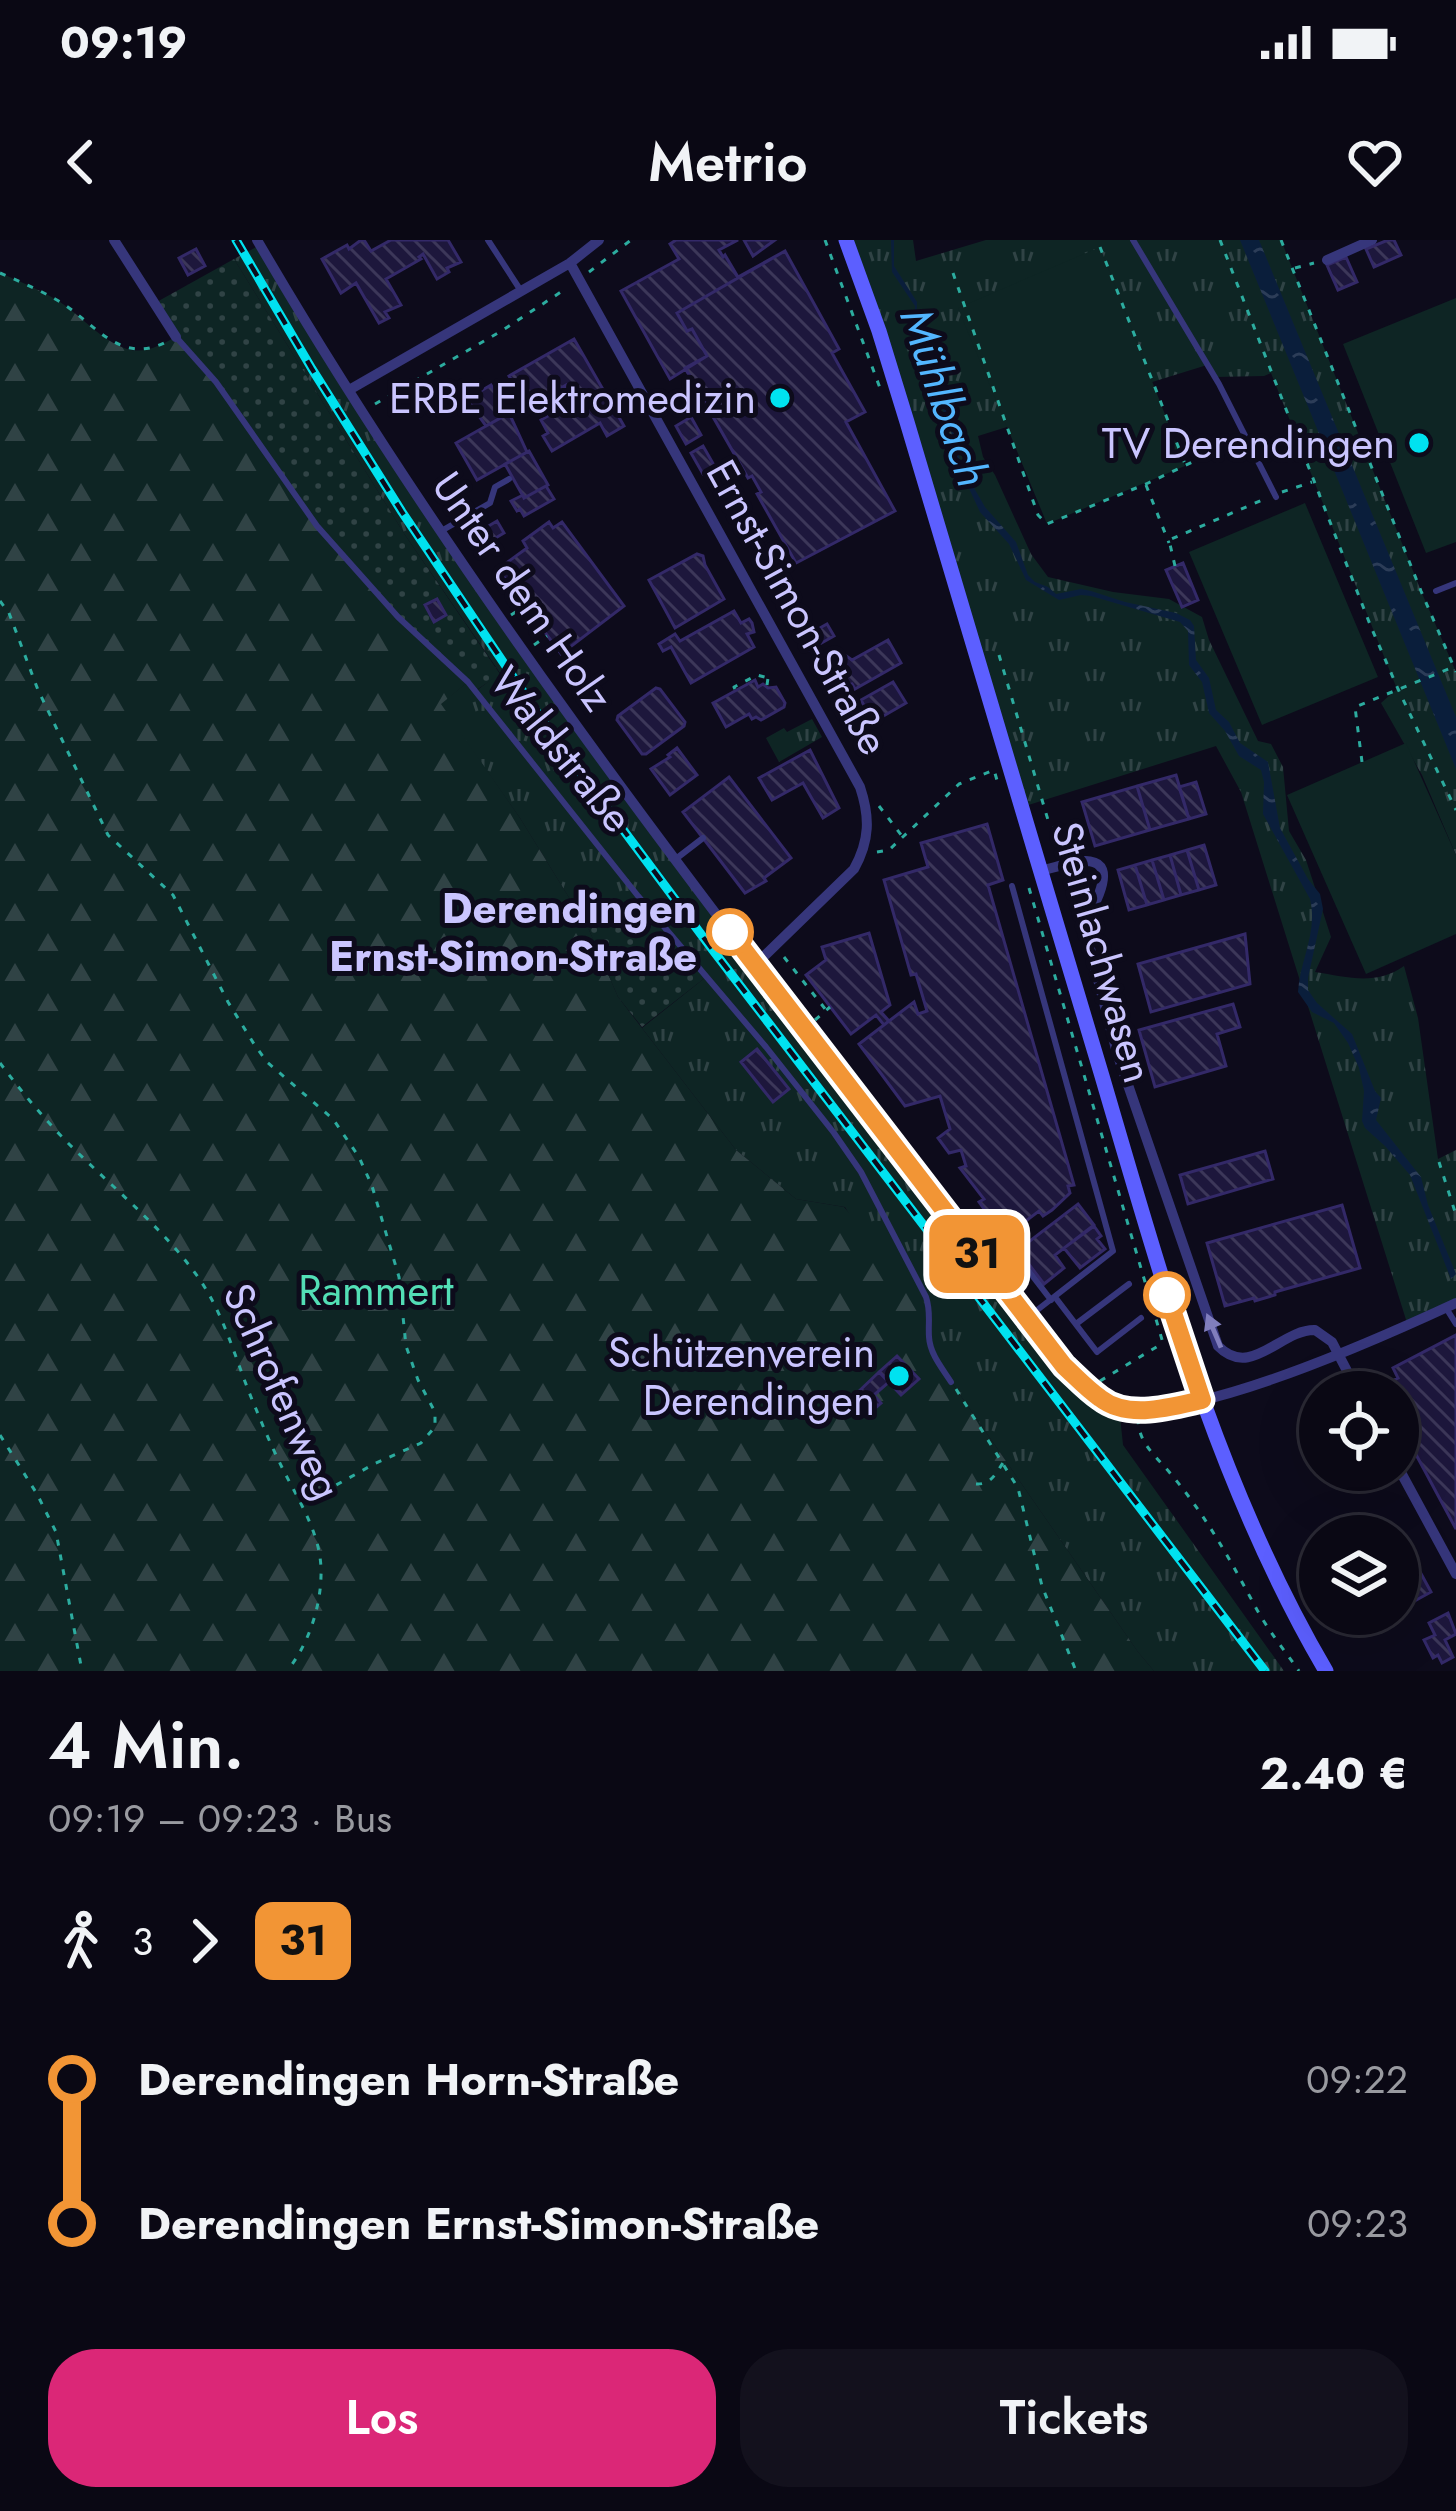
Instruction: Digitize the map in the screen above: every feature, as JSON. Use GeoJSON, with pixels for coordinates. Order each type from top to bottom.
{"type":"FeatureCollection","features":[{"type":"Feature","properties":{"kind":"street","name":"Waldstraße"},"geometry":{"type":"LineString","coordinates":[[114,240],[176,337]]}},
{"type":"Feature","properties":{"kind":"street","name":"Unter dem Holz"},"geometry":{"type":"LineString","coordinates":[[257,240],[362,411],[518,646],[1027,1318],[1064,1366],[1089,1388]]}},
{"type":"Feature","properties":{"kind":"street"},"geometry":{"type":"LineString","coordinates":[[349,390],[570,263],[599,240]]}},
{"type":"Feature","properties":{"kind":"street","name":"Steinlachwasen"},"geometry":{"type":"LineString","coordinates":[[846,240],[900,399],[1202,1400],[1264,1552],[1326,1671]]}},
{"type":"Feature","properties":{"kind":"street"},"geometry":{"type":"LineString","coordinates":[[1327,260],[1372,240]]}},
{"type":"Feature","properties":{"kind":"street","name":"Ernst-Simon-Straße"},"geometry":{"type":"LineString","coordinates":[[570,263],[867,807],[868,829],[854,869],[755,964]]}},
{"type":"Feature","properties":{"kind":"street"},"geometry":{"type":"LineString","coordinates":[[1041,871],[1092,860],[1099,864],[1103,878],[1086,932],[1118,1053],[1218,1346],[1227,1355],[1254,1357],[1309,1329],[1327,1336],[1347,1371]]}},
{"type":"Feature","properties":{"kind":"street"},"geometry":{"type":"LineString","coordinates":[[1089,1388],[1110,1404],[1138,1410],[1202,1400],[1382,1338],[1451,1305]]}},
{"type":"Feature","properties":{"kind":"street"},"geometry":{"type":"LineString","coordinates":[[1411,1491],[1456,1574]]}},
{"type":"Feature","properties":{"kind":"lane"},"geometry":{"type":"LineString","coordinates":[[488,240],[521,291]]}},
{"type":"Feature","properties":{"kind":"lane"},"geometry":{"type":"LineString","coordinates":[[1133,240],[1248,437],[1275,496]]}},
{"type":"Feature","properties":{"kind":"lane","name":"Waldstraße"},"geometry":{"type":"LineString","coordinates":[[176,337],[216,382],[317,526],[398,617],[468,682],[834,1133],[861,1172],[926,1297],[931,1348],[951,1382]]}},
{"type":"Feature","properties":{"kind":"lane"},"geometry":{"type":"LineString","coordinates":[[440,532],[490,503],[495,487],[508,479]]}},
{"type":"Feature","properties":{"kind":"lane"},"geometry":{"type":"LineString","coordinates":[[1436,591],[1456,583]]}},
{"type":"Feature","properties":{"kind":"lane"},"geometry":{"type":"LineString","coordinates":[[676,859],[703,838]]}},
{"type":"Feature","properties":{"kind":"lane"},"geometry":{"type":"LineString","coordinates":[[1012,886],[1113,1251],[1027,1318]]}},
{"type":"Feature","properties":{"kind":"lane"},"geometry":{"type":"LineString","coordinates":[[1011,1248],[1097,1352],[1141,1318]]}},
{"type":"Feature","properties":{"kind":"lane"},"geometry":{"type":"LineString","coordinates":[[1076,1324],[1129,1284]]}},
{"type":"Feature","properties":{"kind":"lane"},"geometry":{"type":"LineString","coordinates":[[1451,1305],[1456,1324]]}},
{"type":"Feature","properties":{"kind":"path"},"geometry":{"type":"LineString","coordinates":[[362,411],[503,330],[631,240]]}},
{"type":"Feature","properties":{"kind":"path"},"geometry":{"type":"LineString","coordinates":[[825,240],[884,400]]}},
{"type":"Feature","properties":{"kind":"path"},"geometry":{"type":"LineString","coordinates":[[1220,240],[1398,689],[1456,810]]}},
{"type":"Feature","properties":{"kind":"path"},"geometry":{"type":"LineString","coordinates":[[1281,240],[1455,668],[1355,707],[1362,762]]}},
{"type":"Feature","properties":{"kind":"path"},"geometry":{"type":"LineString","coordinates":[[1100,247],[1185,466]]}},
{"type":"Feature","properties":{"kind":"path"},"geometry":{"type":"LineString","coordinates":[[1293,269],[1327,260]]}},
{"type":"Feature","properties":{"kind":"path"},"geometry":{"type":"LineString","coordinates":[[0,273],[64,304],[129,349],[148,350],[176,337]]}},
{"type":"Feature","properties":{"kind":"path"},"geometry":{"type":"LineString","coordinates":[[953,274],[1038,515],[1047,524],[1248,437]]}},
{"type":"Feature","properties":{"kind":"path"},"geometry":{"type":"LineString","coordinates":[[1175,566],[1169,540],[1314,481]]}},
{"type":"Feature","properties":{"kind":"path"},"geometry":{"type":"LineString","coordinates":[[1146,484],[1174,556]]}},
{"type":"Feature","properties":{"kind":"path"},"geometry":{"type":"LineString","coordinates":[[0,601],[108,835],[173,895],[266,1062],[333,1119],[372,1186],[399,1277],[406,1346],[435,1412],[435,1427],[421,1443],[302,1504]]}},
{"type":"Feature","properties":{"kind":"path"},"geometry":{"type":"LineString","coordinates":[[999,655],[1048,820],[1061,835],[1081,842],[1092,860]]}},
{"type":"Feature","properties":{"kind":"path"},"geometry":{"type":"LineString","coordinates":[[735,689],[757,675],[770,680]]}},
{"type":"Feature","properties":{"kind":"path"},"geometry":{"type":"LineString","coordinates":[[867,807],[882,806],[903,837]]}},
{"type":"Feature","properties":{"kind":"path"},"geometry":{"type":"LineString","coordinates":[[775,946],[828,1009],[804,1028]]}},
{"type":"Feature","properties":{"kind":"path","name":"Schrofenweg"},"geometry":{"type":"LineString","coordinates":[[0,1063],[42,1115],[193,1270],[220,1313],[253,1404],[302,1504],[322,1567],[309,1634],[287,1671]]}},
{"type":"Feature","properties":{"kind":"path"},"geometry":{"type":"LineString","coordinates":[[1439,1162],[1456,1215]]}},
{"type":"Feature","properties":{"kind":"path"},"geometry":{"type":"LineString","coordinates":[[1089,1388],[1162,1343]]}},
{"type":"Feature","properties":{"kind":"path"},"geometry":{"type":"LineString","coordinates":[[951,1382],[1018,1487],[1042,1586],[1076,1671]]}},
{"type":"Feature","properties":{"kind":"path"},"geometry":{"type":"LineString","coordinates":[[1138,1410],[1138,1432],[1144,1442],[1210,1527],[1258,1612],[1299,1671]]}},
{"type":"Feature","properties":{"kind":"path"},"geometry":{"type":"LineString","coordinates":[[0,1435],[56,1532],[82,1671]]}},
{"type":"Feature","properties":{"kind":"path"},"geometry":{"type":"LineString","coordinates":[[976,1484],[991,1480],[1004,1461]]}},
{"type":"Feature","properties":{"kind":"green space"},"geometry":{"type":"Polygon","coordinates":[[[846,240],[913,240],[916,261],[986,240],[1281,240],[1456,672],[1456,855],[1422,775],[1381,703],[1397,689],[1271,373],[1214,377],[1207,365],[978,436],[983,457],[1031,554],[1048,577],[1169,599],[1202,617],[1258,741],[1271,744],[1283,767],[1289,831],[1306,860],[1331,937],[1315,972],[1372,978],[1404,966],[1418,1018],[1438,1159],[1456,1150],[1456,1303],[1408,1326],[1241,792],[1216,746],[1022,807],[846,240]]]}},
{"type":"Feature","properties":{"kind":"green space"},"geometry":{"type":"Polygon","coordinates":[[[260,245],[517,646],[1064,1366],[1119,1407],[1123,1445],[1284,1671],[1154,1671],[936,1360],[845,1207],[796,1199],[736,1150],[642,1028],[706,977],[638,897],[589,930],[520,818],[440,704],[468,682],[476,691],[500,673],[405,535],[234,259],[260,245]]]}},
{"type":"Feature","properties":{"kind":"green space"},"geometry":{"type":"Polygon","coordinates":[[[1100,247],[1185,466],[1047,524],[958,308],[1100,247]]]}},
{"type":"Feature","properties":{"kind":"green space"},"geometry":{"type":"Polygon","coordinates":[[[234,259],[405,535],[500,674],[475,691],[398,617],[317,526],[155,303],[234,259]]]}},
{"type":"Feature","properties":{"kind":"green space","name":"Rammert"},"geometry":{"type":"Polygon","coordinates":[[[0,273],[60,302],[121,347],[143,350],[176,337],[468,682],[441,704],[520,818],[589,930],[618,997],[736,1150],[796,1199],[844,1207],[931,1311],[929,1336],[936,1360],[1154,1671],[0,1671],[0,273]]]}},
{"type":"Feature","properties":{"kind":"green space","name":"TV Derendingen"},"geometry":{"type":"Polygon","coordinates":[[[1456,298],[1456,542],[1426,553],[1343,344],[1456,298]]]}},
{"type":"Feature","properties":{"kind":"green space"},"geometry":{"type":"Polygon","coordinates":[[[1305,503],[1378,677],[1262,725],[1189,552],[1305,503]]]}},
{"type":"Feature","properties":{"kind":"green space"},"geometry":{"type":"Polygon","coordinates":[[[812,719],[822,737],[779,762],[766,738],[812,719]]]}},
{"type":"Feature","properties":{"kind":"green space"},"geometry":{"type":"Polygon","coordinates":[[[1406,743],[1456,855],[1456,934],[1366,974],[1287,795],[1406,743]]]}},
{"type":"Feature","properties":{"kind":"green space"},"geometry":{"type":"Polygon","coordinates":[[[638,896],[706,977],[642,1027],[618,997],[589,930],[638,896]]]}},
{"type":"Feature","properties":{"kind":"water"},"geometry":{"type":"Polygon","coordinates":[[[891,240],[894,266],[917,302],[916,334],[938,365],[936,390],[952,418],[960,461],[985,507],[1016,542],[1028,575],[1056,594],[1081,589],[1190,620],[1196,660],[1209,678],[1216,710],[1240,743],[1268,762],[1280,828],[1320,894],[1323,909],[1308,990],[1352,1034],[1381,1098],[1376,1120],[1421,1177],[1456,1274],[1451,1279],[1410,1175],[1365,1128],[1364,1091],[1348,1043],[1334,1023],[1312,1012],[1298,992],[1312,923],[1310,899],[1263,814],[1261,770],[1239,756],[1209,713],[1202,682],[1189,665],[1188,631],[1180,622],[1091,596],[1059,600],[1026,580],[1009,544],[980,512],[959,467],[949,422],[932,389],[932,357],[913,333],[915,306],[892,272],[891,240]]]}},
{"type":"Feature","properties":{"kind":"water"},"geometry":{"type":"Polygon","coordinates":[[[1240,240],[1259,240],[1456,717],[1456,769],[1240,240]]]}},
{"type":"Feature","properties":{"kind":"building"},"geometry":{"type":"Polygon","coordinates":[[[361,240],[371,251],[391,240],[448,240],[461,262],[437,279],[423,254],[386,279],[401,305],[385,312],[389,318],[379,323],[356,283],[341,293],[322,259],[361,240]]]}},
{"type":"Feature","properties":{"kind":"building"},"geometry":{"type":"Polygon","coordinates":[[[676,240],[738,240],[719,250],[738,278],[677,313],[707,356],[670,379],[621,291],[679,259],[670,244],[676,240]]]}},
{"type":"Feature","properties":{"kind":"building","name":"ERBE Elektromedizin"},"geometry":{"type":"Polygon","coordinates":[[[676,240],[738,240],[719,250],[738,277],[785,251],[839,349],[832,353],[865,412],[846,422],[895,511],[796,563],[757,494],[761,492],[752,476],[748,478],[686,369],[670,379],[621,291],[679,259],[670,244],[676,240]]]}},
{"type":"Feature","properties":{"kind":"building","name":"ERBE Elektromedizin"},"geometry":{"type":"Polygon","coordinates":[[[744,240],[775,240],[753,256],[744,240]]]}},
{"type":"Feature","properties":{"kind":"building","name":"ERBE Elektromedizin"},"geometry":{"type":"Polygon","coordinates":[[[744,240],[775,240],[753,256],[744,240]]]}},
{"type":"Feature","properties":{"kind":"building"},"geometry":{"type":"Polygon","coordinates":[[[1394,240],[1401,255],[1374,267],[1366,249],[1394,240]]]}},
{"type":"Feature","properties":{"kind":"building"},"geometry":{"type":"Polygon","coordinates":[[[196,249],[205,266],[188,275],[179,258],[196,249]]]}},
{"type":"Feature","properties":{"kind":"building","name":"ERBE Elektromedizin"},"geometry":{"type":"Polygon","coordinates":[[[785,251],[839,349],[832,353],[865,412],[846,422],[895,511],[796,563],[757,494],[761,492],[752,476],[748,478],[685,368],[707,356],[677,313],[785,251]]]}},
{"type":"Feature","properties":{"kind":"building"},"geometry":{"type":"Polygon","coordinates":[[[1346,257],[1357,282],[1338,290],[1327,265],[1346,257]]]}},
{"type":"Feature","properties":{"kind":"building"},"geometry":{"type":"Polygon","coordinates":[[[574,339],[624,426],[607,436],[600,423],[552,451],[541,420],[574,401],[566,385],[527,407],[509,376],[574,339]]]}},
{"type":"Feature","properties":{"kind":"building"},"geometry":{"type":"Polygon","coordinates":[[[491,385],[508,414],[486,426],[467,399],[491,385]]]}},
{"type":"Feature","properties":{"kind":"building"},"geometry":{"type":"Polygon","coordinates":[[[509,413],[527,452],[477,480],[456,443],[509,413]]]}},
{"type":"Feature","properties":{"kind":"building"},"geometry":{"type":"Polygon","coordinates":[[[691,417],[701,435],[686,444],[676,426],[691,417]]]}},
{"type":"Feature","properties":{"kind":"building"},"geometry":{"type":"Polygon","coordinates":[[[703,446],[715,467],[703,474],[691,453],[703,446]]]}},
{"type":"Feature","properties":{"kind":"building"},"geometry":{"type":"Polygon","coordinates":[[[529,451],[548,485],[524,498],[505,464],[529,451]]]}},
{"type":"Feature","properties":{"kind":"building"},"geometry":{"type":"Polygon","coordinates":[[[546,486],[554,499],[524,516],[517,511],[511,501],[546,486]]]}},
{"type":"Feature","properties":{"kind":"building"},"geometry":{"type":"Polygon","coordinates":[[[497,521],[504,533],[487,543],[480,531],[497,521]]]}},
{"type":"Feature","properties":{"kind":"building"},"geometry":{"type":"Polygon","coordinates":[[[549,522],[553,528],[562,522],[624,606],[561,654],[498,569],[527,548],[523,541],[549,522]]]}},
{"type":"Feature","properties":{"kind":"building"},"geometry":{"type":"Polygon","coordinates":[[[697,554],[703,556],[724,599],[675,628],[649,580],[697,554]]]}},
{"type":"Feature","properties":{"kind":"building"},"geometry":{"type":"Polygon","coordinates":[[[1183,563],[1198,600],[1182,607],[1166,570],[1183,563]]]}},
{"type":"Feature","properties":{"kind":"building"},"geometry":{"type":"Polygon","coordinates":[[[437,599],[446,615],[434,622],[425,605],[437,599]]]}},
{"type":"Feature","properties":{"kind":"building"},"geometry":{"type":"Polygon","coordinates":[[[734,611],[741,623],[749,619],[752,623],[754,632],[747,634],[754,647],[691,683],[671,647],[663,651],[659,644],[675,634],[680,641],[734,611]]]}},
{"type":"Feature","properties":{"kind":"building"},"geometry":{"type":"Polygon","coordinates":[[[827,624],[834,636],[809,650],[802,638],[827,624]]]}},
{"type":"Feature","properties":{"kind":"building"},"geometry":{"type":"Polygon","coordinates":[[[888,640],[901,663],[855,689],[852,684],[839,686],[828,680],[834,674],[835,657],[845,655],[852,660],[888,640]]]}},
{"type":"Feature","properties":{"kind":"building"},"geometry":{"type":"Polygon","coordinates":[[[755,680],[758,687],[776,687],[784,707],[761,720],[749,714],[726,727],[713,703],[755,680]]]}},
{"type":"Feature","properties":{"kind":"building"},"geometry":{"type":"Polygon","coordinates":[[[893,682],[906,703],[873,722],[861,700],[893,682]]]}},
{"type":"Feature","properties":{"kind":"building"},"geometry":{"type":"Polygon","coordinates":[[[656,688],[685,722],[642,754],[617,720],[656,688]]]}},
{"type":"Feature","properties":{"kind":"building"},"geometry":{"type":"Polygon","coordinates":[[[677,748],[697,775],[670,795],[651,769],[677,748]]]}},
{"type":"Feature","properties":{"kind":"building"},"geometry":{"type":"Polygon","coordinates":[[[810,750],[839,808],[823,818],[803,783],[772,800],[759,778],[810,750]]]}},
{"type":"Feature","properties":{"kind":"building"},"geometry":{"type":"Polygon","coordinates":[[[1176,775],[1189,819],[1150,830],[1137,786],[1176,775]]]}},
{"type":"Feature","properties":{"kind":"building"},"geometry":{"type":"Polygon","coordinates":[[[729,777],[791,858],[745,893],[683,812],[729,777]]]}},
{"type":"Feature","properties":{"kind":"building"},"geometry":{"type":"Polygon","coordinates":[[[1196,782],[1206,814],[1189,819],[1179,787],[1196,782]]]}},
{"type":"Feature","properties":{"kind":"building"},"geometry":{"type":"Polygon","coordinates":[[[1137,786],[1150,830],[1095,846],[1082,802],[1137,786]]]}},
{"type":"Feature","properties":{"kind":"building"},"geometry":{"type":"Polygon","coordinates":[[[987,824],[1003,880],[988,885],[1074,1185],[1068,1186],[1070,1193],[1052,1210],[1043,1216],[1039,1211],[1006,1236],[992,1218],[985,1220],[987,1213],[979,1202],[984,1199],[960,1168],[966,1166],[961,1150],[949,1153],[938,1138],[950,1129],[940,1096],[905,1106],[859,1044],[914,1002],[918,1014],[927,1011],[916,974],[911,975],[884,880],[928,867],[921,843],[987,824]]]}},
{"type":"Feature","properties":{"kind":"building"},"geometry":{"type":"Polygon","coordinates":[[[987,824],[1003,880],[988,885],[1074,1185],[1068,1186],[1070,1193],[1052,1210],[1043,1216],[1039,1211],[1006,1236],[992,1218],[985,1220],[987,1213],[979,1202],[984,1199],[960,1168],[966,1166],[961,1150],[949,1153],[938,1138],[950,1129],[940,1096],[905,1106],[859,1044],[884,1025],[876,1015],[851,1034],[806,975],[826,960],[822,947],[869,933],[890,1005],[881,1012],[889,1021],[914,1002],[918,1014],[927,1011],[916,974],[911,975],[884,880],[928,867],[921,843],[987,824]]]}},
{"type":"Feature","properties":{"kind":"building"},"geometry":{"type":"Polygon","coordinates":[[[1204,845],[1216,885],[1199,890],[1187,850],[1204,845]]]}},
{"type":"Feature","properties":{"kind":"building"},"geometry":{"type":"Polygon","coordinates":[[[1187,850],[1199,890],[1181,895],[1170,855],[1187,850]]]}},
{"type":"Feature","properties":{"kind":"building"},"geometry":{"type":"Polygon","coordinates":[[[1170,855],[1181,895],[1164,900],[1152,860],[1170,855]]]}},
{"type":"Feature","properties":{"kind":"building"},"geometry":{"type":"Polygon","coordinates":[[[1152,860],[1164,900],[1147,905],[1135,865],[1152,860]]]}},
{"type":"Feature","properties":{"kind":"building"},"geometry":{"type":"Polygon","coordinates":[[[1135,865],[1147,905],[1129,910],[1118,870],[1135,865]]]}},
{"type":"Feature","properties":{"kind":"building"},"geometry":{"type":"Polygon","coordinates":[[[869,933],[890,1005],[881,1012],[889,1021],[884,1025],[876,1015],[851,1034],[806,975],[826,960],[822,947],[869,933]]]}},
{"type":"Feature","properties":{"kind":"building"},"geometry":{"type":"Polygon","coordinates":[[[1245,934],[1250,984],[1151,1012],[1138,964],[1245,934]]]}},
{"type":"Feature","properties":{"kind":"building"},"geometry":{"type":"Polygon","coordinates":[[[1233,1004],[1240,1027],[1217,1034],[1226,1066],[1155,1087],[1139,1030],[1233,1004]]]}},
{"type":"Feature","properties":{"kind":"building"},"geometry":{"type":"Polygon","coordinates":[[[757,1049],[789,1089],[773,1102],[741,1062],[757,1049]]]}},
{"type":"Feature","properties":{"kind":"building"},"geometry":{"type":"Polygon","coordinates":[[[1265,1151],[1273,1179],[1188,1204],[1180,1175],[1265,1151]]]}},
{"type":"Feature","properties":{"kind":"building"},"geometry":{"type":"Polygon","coordinates":[[[1078,1204],[1094,1225],[1055,1255],[1064,1268],[1044,1284],[1018,1250],[1078,1204]]]}},
{"type":"Feature","properties":{"kind":"building"},"geometry":{"type":"Polygon","coordinates":[[[1342,1205],[1360,1268],[1225,1306],[1207,1243],[1342,1205]]]}},
{"type":"Feature","properties":{"kind":"building"},"geometry":{"type":"Polygon","coordinates":[[[1094,1226],[1105,1249],[1080,1268],[1064,1248],[1094,1226]]]}},
{"type":"Feature","properties":{"kind":"building"},"geometry":{"type":"Polygon","coordinates":[[[1456,1335],[1456,1529],[1419,1460],[1419,1371],[1393,1368],[1456,1335]]]}},
{"type":"Feature","properties":{"kind":"building","name":"Schützenverein Derendingen"},"geometry":{"type":"Polygon","coordinates":[[[897,1356],[919,1379],[901,1395],[879,1372],[897,1356]]]}},
{"type":"Feature","properties":{"kind":"building"},"geometry":{"type":"Polygon","coordinates":[[[879,1372],[889,1382],[874,1395],[881,1403],[872,1411],[856,1394],[879,1372]]]}},
{"type":"Feature","properties":{"kind":"building"},"geometry":{"type":"Polygon","coordinates":[[[1419,1570],[1431,1592],[1419,1599],[1419,1570]]]}},
{"type":"Feature","properties":{"kind":"building"},"geometry":{"type":"Polygon","coordinates":[[[1448,1613],[1456,1634],[1445,1640],[1453,1657],[1442,1663],[1438,1655],[1433,1658],[1424,1640],[1435,1635],[1429,1623],[1448,1613]]]}},
{"type":"Feature","properties":{"kind":"railway"},"geometry":{"type":"LineString","coordinates":[[236,240],[402,512],[551,733],[1265,1671]]}},
{"type":"Feature","properties":{"kind":"bus line","name":"31"},"geometry":{"type":"LineString","coordinates":[[730,932],[1064,1366],[1102,1400],[1138,1410],[1202,1400],[1167,1295]]}},
{"type":"Feature","properties":{"kind":"place","name":"ERBE Elektromedizin"},"geometry":{"type":"Point","coordinates":[780,398]}},
{"type":"Feature","properties":{"kind":"place","name":"TV Derendingen"},"geometry":{"type":"Point","coordinates":[1419,443]}},
{"type":"Feature","properties":{"kind":"place","name":"Derendingen Ernst-Simon-Straße"},"geometry":{"type":"Point","coordinates":[730,932]}},
{"type":"Feature","properties":{"kind":"place","name":"Schützenverein Derendingen"},"geometry":{"type":"Point","coordinates":[899,1376]}},
{"type":"Feature","properties":{"kind":"water label","name":"Mühlbach"},"geometry":{"type":"Point","coordinates":[945,397]}}]}
